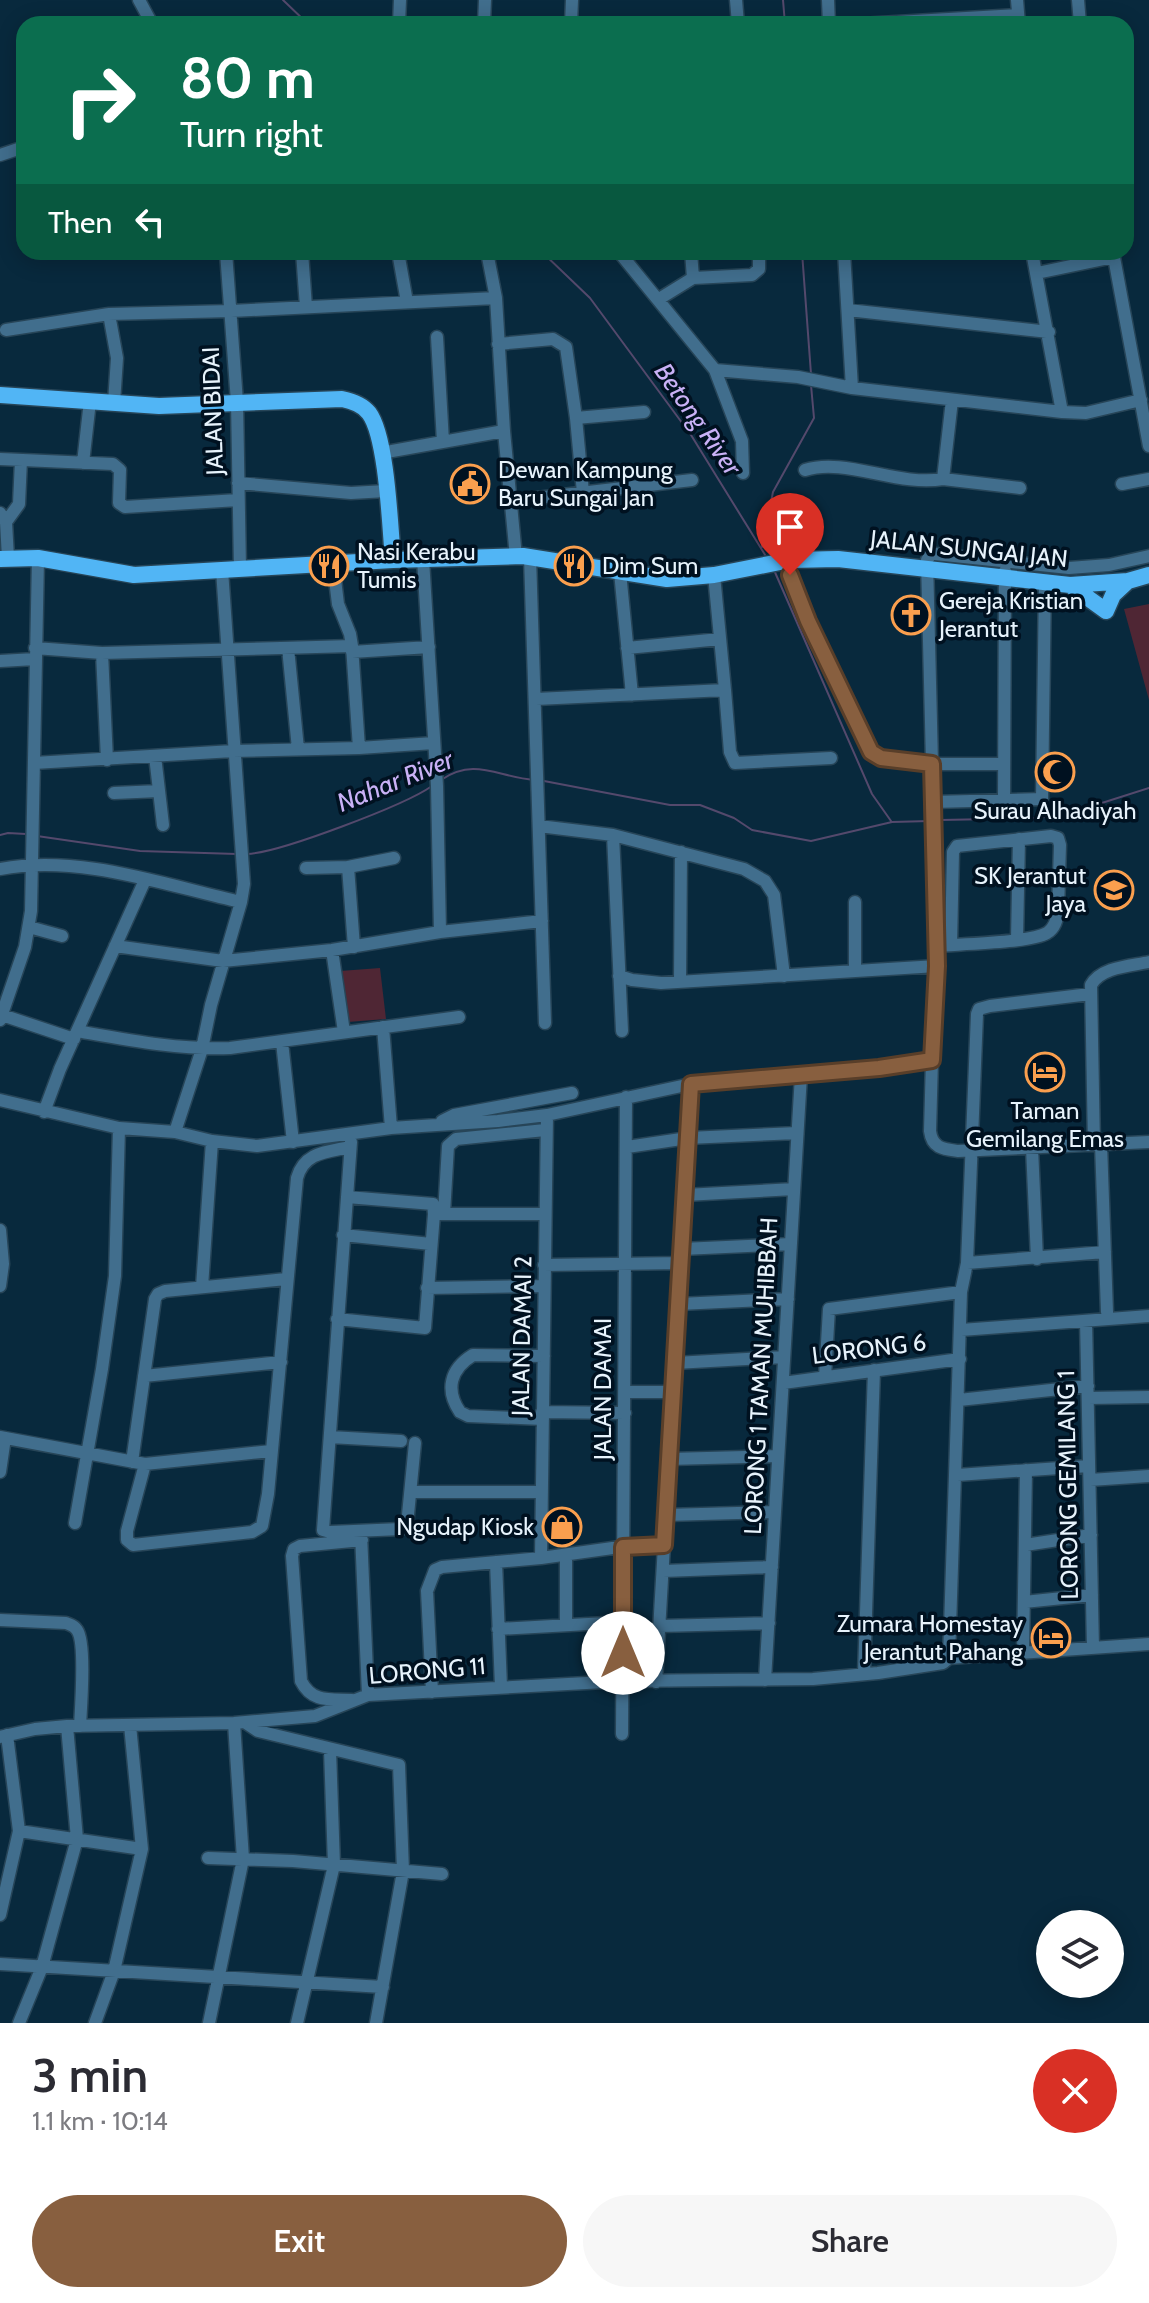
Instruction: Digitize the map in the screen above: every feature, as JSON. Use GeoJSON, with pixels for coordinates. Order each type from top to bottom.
{"type":"FeatureCollection","features":[{"type":"Feature","properties":{"kind":"main road"},"geometry":{"type":"LineString","coordinates":[[0,395],[159,406],[353,401],[374,423],[381,453],[393,560]]}},
{"type":"Feature","properties":{"kind":"main road","name":"JALAN SUNGAI JAN"},"geometry":{"type":"LineString","coordinates":[[4,558],[38,558],[134,575],[393,560],[523,557],[667,579],[714,575],[786,561],[838,559],[1070,585],[1128,581],[1149,575]]}},
{"type":"Feature","properties":{"kind":"main road"},"geometry":{"type":"LineString","coordinates":[[1070,585],[1106,611],[1113,595],[1128,581]]}},
{"type":"Feature","properties":{"kind":"street","name":"JALAN BIDAI"},"geometry":{"type":"LineString","coordinates":[[227,260],[237,402],[240,569]]}},
{"type":"Feature","properties":{"kind":"street"},"geometry":{"type":"LineString","coordinates":[[303,260],[306,307]]}},
{"type":"Feature","properties":{"kind":"street"},"geometry":{"type":"LineString","coordinates":[[399,260],[407,302]]}},
{"type":"Feature","properties":{"kind":"street"},"geometry":{"type":"LineString","coordinates":[[489,260],[496,298],[511,501],[523,557],[536,699],[545,1023]]}},
{"type":"Feature","properties":{"kind":"street"},"geometry":{"type":"LineString","coordinates":[[626,260],[715,370],[742,441],[743,473]]}},
{"type":"Feature","properties":{"kind":"street"},"geometry":{"type":"LineString","coordinates":[[692,260],[693,278]]}},
{"type":"Feature","properties":{"kind":"street"},"geometry":{"type":"LineString","coordinates":[[659,299],[693,278],[752,275],[759,269],[759,260]]}},
{"type":"Feature","properties":{"kind":"street"},"geometry":{"type":"LineString","coordinates":[[845,260],[852,388]]}},
{"type":"Feature","properties":{"kind":"street"},"geometry":{"type":"LineString","coordinates":[[1034,260],[1062,412]]}},
{"type":"Feature","properties":{"kind":"street"},"geometry":{"type":"LineString","coordinates":[[1037,273],[1092,260]]}},
{"type":"Feature","properties":{"kind":"street"},"geometry":{"type":"LineString","coordinates":[[1114,260],[1149,446]]}},
{"type":"Feature","properties":{"kind":"street"},"geometry":{"type":"LineString","coordinates":[[6,330],[109,314],[496,298]]}},
{"type":"Feature","properties":{"kind":"street"},"geometry":{"type":"LineString","coordinates":[[848,310],[1049,332]]}},
{"type":"Feature","properties":{"kind":"street"},"geometry":{"type":"LineString","coordinates":[[109,314],[117,358],[114,403]]}},
{"type":"Feature","properties":{"kind":"street"},"geometry":{"type":"LineString","coordinates":[[437,337],[443,442]]}},
{"type":"Feature","properties":{"kind":"street"},"geometry":{"type":"LineString","coordinates":[[498,344],[553,339],[560,341],[568,353],[583,493]]}},
{"type":"Feature","properties":{"kind":"street"},"geometry":{"type":"LineString","coordinates":[[715,370],[798,377],[852,388],[1062,412],[1086,413],[1141,400]]}},
{"type":"Feature","properties":{"kind":"street"},"geometry":{"type":"LineString","coordinates":[[943,479],[952,400]]}},
{"type":"Feature","properties":{"kind":"street"},"geometry":{"type":"LineString","coordinates":[[83,463],[90,401]]}},
{"type":"Feature","properties":{"kind":"street"},"geometry":{"type":"LineString","coordinates":[[576,418],[644,412]]}},
{"type":"Feature","properties":{"kind":"street"},"geometry":{"type":"LineString","coordinates":[[381,453],[504,431]]}},
{"type":"Feature","properties":{"kind":"street"},"geometry":{"type":"LineString","coordinates":[[0,459],[117,466],[120,474],[119,503],[125,507],[238,500]]}},
{"type":"Feature","properties":{"kind":"street"},"geometry":{"type":"LineString","coordinates":[[4,558],[3,517],[19,504],[21,460]]}},
{"type":"Feature","properties":{"kind":"street"},"geometry":{"type":"LineString","coordinates":[[805,470],[828,466],[921,482],[943,479],[1020,488]]}},
{"type":"Feature","properties":{"kind":"street"},"geometry":{"type":"LineString","coordinates":[[1122,484],[1149,479]]}},
{"type":"Feature","properties":{"kind":"street"},"geometry":{"type":"LineString","coordinates":[[511,501],[692,480]]}},
{"type":"Feature","properties":{"kind":"street"},"geometry":{"type":"LineString","coordinates":[[238,483],[351,493],[386,491]]}},
{"type":"Feature","properties":{"kind":"street"},"geometry":{"type":"LineString","coordinates":[[1149,556],[1109,565],[1069,568],[931,554],[927,560],[937,966],[931,1141],[945,1149],[971,1150],[1149,1142]]}},
{"type":"Feature","properties":{"kind":"street"},"geometry":{"type":"LineString","coordinates":[[38,558],[34,822],[29,927],[1,1018],[75,1035],[202,1049],[282,1042],[459,1017]]}},
{"type":"Feature","properties":{"kind":"street"},"geometry":{"type":"LineString","coordinates":[[423,559],[437,786],[440,932]]}},
{"type":"Feature","properties":{"kind":"street"},"geometry":{"type":"LineString","coordinates":[[786,561],[797,598],[871,752],[881,758],[932,764],[1004,764]]}},
{"type":"Feature","properties":{"kind":"street"},"geometry":{"type":"LineString","coordinates":[[1004,800],[1007,561]]}},
{"type":"Feature","properties":{"kind":"street"},"geometry":{"type":"LineString","coordinates":[[333,563],[338,604],[350,634],[359,748]]}},
{"type":"Feature","properties":{"kind":"street"},"geometry":{"type":"LineString","coordinates":[[175,1132],[202,1049],[244,884],[222,570]]}},
{"type":"Feature","properties":{"kind":"street"},"geometry":{"type":"LineString","coordinates":[[620,572],[632,695]]}},
{"type":"Feature","properties":{"kind":"street"},"geometry":{"type":"LineString","coordinates":[[714,575],[730,752],[735,763],[831,758]]}},
{"type":"Feature","properties":{"kind":"street"},"geometry":{"type":"LineString","coordinates":[[933,804],[1042,799],[1045,582]]}},
{"type":"Feature","properties":{"kind":"street"},"geometry":{"type":"LineString","coordinates":[[627,648],[720,639]]}},
{"type":"Feature","properties":{"kind":"street"},"geometry":{"type":"LineString","coordinates":[[0,661],[35,653],[429,647]]}},
{"type":"Feature","properties":{"kind":"street"},"geometry":{"type":"LineString","coordinates":[[288,648],[298,749]]}},
{"type":"Feature","properties":{"kind":"street"},"geometry":{"type":"LineString","coordinates":[[102,653],[107,760]]}},
{"type":"Feature","properties":{"kind":"street"},"geometry":{"type":"LineString","coordinates":[[536,699],[725,690]]}},
{"type":"Feature","properties":{"kind":"street"},"geometry":{"type":"LineString","coordinates":[[34,763],[434,743]]}},
{"type":"Feature","properties":{"kind":"street"},"geometry":{"type":"LineString","coordinates":[[155,756],[163,825]]}},
{"type":"Feature","properties":{"kind":"street"},"geometry":{"type":"LineString","coordinates":[[114,793],[159,791]]}},
{"type":"Feature","properties":{"kind":"street"},"geometry":{"type":"LineString","coordinates":[[539,826],[613,835],[755,874],[770,886],[777,907],[784,976]]}},
{"type":"Feature","properties":{"kind":"street"},"geometry":{"type":"LineString","coordinates":[[613,835],[622,1031]]}},
{"type":"Feature","properties":{"kind":"street"},"geometry":{"type":"LineString","coordinates":[[936,946],[951,945],[1017,939],[1044,935],[1054,927],[1058,911],[1058,838],[1051,836],[960,844],[955,848],[951,945]]}},
{"type":"Feature","properties":{"kind":"street"},"geometry":{"type":"LineString","coordinates":[[1017,939],[1019,839]]}},
{"type":"Feature","properties":{"kind":"street"},"geometry":{"type":"LineString","coordinates":[[680,980],[681,852]]}},
{"type":"Feature","properties":{"kind":"street"},"geometry":{"type":"LineString","coordinates":[[306,868],[348,867],[394,858]]}},
{"type":"Feature","properties":{"kind":"street"},"geometry":{"type":"LineString","coordinates":[[0,869],[63,864],[112,871],[241,902]]}},
{"type":"Feature","properties":{"kind":"street"},"geometry":{"type":"LineString","coordinates":[[348,867],[354,947]]}},
{"type":"Feature","properties":{"kind":"street"},"geometry":{"type":"LineString","coordinates":[[44,1112],[145,880]]}},
{"type":"Feature","properties":{"kind":"street"},"geometry":{"type":"LineString","coordinates":[[855,902],[855,970]]}},
{"type":"Feature","properties":{"kind":"street"},"geometry":{"type":"LineString","coordinates":[[115,946],[223,961],[332,950],[440,932],[542,921]]}},
{"type":"Feature","properties":{"kind":"street"},"geometry":{"type":"LineString","coordinates":[[29,927],[62,936]]}},
{"type":"Feature","properties":{"kind":"street"},"geometry":{"type":"LineString","coordinates":[[332,950],[344,1032]]}},
{"type":"Feature","properties":{"kind":"street"},"geometry":{"type":"LineString","coordinates":[[1107,1312],[1090,994],[1092,981],[1106,971],[1149,962]]}},
{"type":"Feature","properties":{"kind":"street"},"geometry":{"type":"LineString","coordinates":[[619,976],[649,982],[937,966]]}},
{"type":"Feature","properties":{"kind":"street"},"geometry":{"type":"LineString","coordinates":[[949,1658],[961,1292],[967,1263],[977,1014],[979,1009],[990,1006],[1090,994]]}},
{"type":"Feature","properties":{"kind":"street"},"geometry":{"type":"LineString","coordinates":[[383,1027],[391,1128]]}},
{"type":"Feature","properties":{"kind":"street"},"geometry":{"type":"LineString","coordinates":[[282,1042],[293,1142]]}},
{"type":"Feature","properties":{"kind":"street"},"geometry":{"type":"LineString","coordinates":[[286,1279],[165,1291],[155,1299],[144,1376],[138,1463],[127,1531],[127,1540],[133,1545],[252,1532],[264,1522],[299,1169],[311,1156],[391,1128],[547,1115],[691,1084],[879,1068],[932,1060]]}},
{"type":"Feature","properties":{"kind":"street","name":"LORONG 1 TAMAN MUHIBBAH"},"geometry":{"type":"LineString","coordinates":[[765,1680],[801,1075]]}},
{"type":"Feature","properties":{"kind":"street"},"geometry":{"type":"LineString","coordinates":[[656,1682],[691,1084]]}},
{"type":"Feature","properties":{"kind":"street"},"geometry":{"type":"LineString","coordinates":[[439,1123],[445,1117],[572,1093]]}},
{"type":"Feature","properties":{"kind":"street","name":"JALAN DAMAI"},"geometry":{"type":"LineString","coordinates":[[622,1734],[626,1097]]}},
{"type":"Feature","properties":{"kind":"street"},"geometry":{"type":"LineString","coordinates":[[0,1100],[119,1128],[175,1132],[212,1141],[257,1146],[351,1140]]}},
{"type":"Feature","properties":{"kind":"street","name":"JALAN DAMAI 2"},"geometry":{"type":"LineString","coordinates":[[541,1558],[547,1115]]}},
{"type":"Feature","properties":{"kind":"street"},"geometry":{"type":"LineString","coordinates":[[75,1523],[115,1276],[119,1128]]}},
{"type":"Feature","properties":{"kind":"street"},"geometry":{"type":"LineString","coordinates":[[337,1319],[425,1328],[431,1244],[439,1214],[448,1146],[456,1139],[545,1130]]}},
{"type":"Feature","properties":{"kind":"street"},"geometry":{"type":"LineString","coordinates":[[627,1147],[688,1138],[797,1133]]}},
{"type":"Feature","properties":{"kind":"street"},"geometry":{"type":"LineString","coordinates":[[351,1140],[323,1530],[362,1535]]}},
{"type":"Feature","properties":{"kind":"street"},"geometry":{"type":"LineString","coordinates":[[202,1287],[212,1141]]}},
{"type":"Feature","properties":{"kind":"street"},"geometry":{"type":"LineString","coordinates":[[1032,1148],[1037,1259]]}},
{"type":"Feature","properties":{"kind":"street"},"geometry":{"type":"LineString","coordinates":[[685,1195],[794,1189]]}},
{"type":"Feature","properties":{"kind":"street"},"geometry":{"type":"LineString","coordinates":[[347,1197],[429,1202],[439,1214]]}},
{"type":"Feature","properties":{"kind":"street"},"geometry":{"type":"LineString","coordinates":[[439,1214],[545,1214]]}},
{"type":"Feature","properties":{"kind":"street"},"geometry":{"type":"LineString","coordinates":[[0,1230],[3,1264],[0,1286]]}},
{"type":"Feature","properties":{"kind":"street"},"geometry":{"type":"LineString","coordinates":[[343,1235],[431,1244]]}},
{"type":"Feature","properties":{"kind":"street"},"geometry":{"type":"LineString","coordinates":[[682,1249],[791,1244]]}},
{"type":"Feature","properties":{"kind":"street"},"geometry":{"type":"LineString","coordinates":[[967,1263],[1105,1252]]}},
{"type":"Feature","properties":{"kind":"street"},"geometry":{"type":"LineString","coordinates":[[544,1265],[681,1263]]}},
{"type":"Feature","properties":{"kind":"street"},"geometry":{"type":"LineString","coordinates":[[427,1288],[544,1286]]}},
{"type":"Feature","properties":{"kind":"street"},"geometry":{"type":"LineString","coordinates":[[825,1377],[829,1309],[961,1292]]}},
{"type":"Feature","properties":{"kind":"street"},"geometry":{"type":"LineString","coordinates":[[679,1304],[788,1299]]}},
{"type":"Feature","properties":{"kind":"street"},"geometry":{"type":"LineString","coordinates":[[961,1330],[1149,1316]]}},
{"type":"Feature","properties":{"kind":"street","name":"LORONG GEMILANG 1"},"geometry":{"type":"LineString","coordinates":[[1086,1321],[1093,1648]]}},
{"type":"Feature","properties":{"kind":"street"},"geometry":{"type":"LineString","coordinates":[[544,1356],[473,1355],[455,1370],[450,1392],[460,1412],[468,1416],[625,1413]]}},
{"type":"Feature","properties":{"kind":"street","name":"LORONG 6"},"geometry":{"type":"LineString","coordinates":[[675,1363],[784,1357]]}},
{"type":"Feature","properties":{"kind":"street","name":"LORONG 6"},"geometry":{"type":"LineString","coordinates":[[783,1383],[960,1359]]}},
{"type":"Feature","properties":{"kind":"street"},"geometry":{"type":"LineString","coordinates":[[144,1376],[281,1362]]}},
{"type":"Feature","properties":{"kind":"street"},"geometry":{"type":"LineString","coordinates":[[864,1674],[874,1370]]}},
{"type":"Feature","properties":{"kind":"street"},"geometry":{"type":"LineString","coordinates":[[625,1392],[673,1392]]}},
{"type":"Feature","properties":{"kind":"street"},"geometry":{"type":"LineString","coordinates":[[959,1400],[1088,1392],[1149,1397]]}},
{"type":"Feature","properties":{"kind":"street"},"geometry":{"type":"LineString","coordinates":[[330,1437],[401,1441]]}},
{"type":"Feature","properties":{"kind":"street"},"geometry":{"type":"LineString","coordinates":[[0,1472],[3,1438],[138,1463],[271,1451]]}},
{"type":"Feature","properties":{"kind":"street"},"geometry":{"type":"LineString","coordinates":[[362,1535],[362,1697],[319,1699],[308,1692],[301,1681],[294,1549],[300,1546],[362,1535],[401,1529],[407,1525],[415,1443]]}},
{"type":"Feature","properties":{"kind":"street"},"geometry":{"type":"LineString","coordinates":[[669,1459],[778,1456]]}},
{"type":"Feature","properties":{"kind":"street"},"geometry":{"type":"LineString","coordinates":[[957,1475],[1026,1470],[1149,1476]]}},
{"type":"Feature","properties":{"kind":"street"},"geometry":{"type":"LineString","coordinates":[[1023,1653],[1026,1470]]}},
{"type":"Feature","properties":{"kind":"street"},"geometry":{"type":"LineString","coordinates":[[411,1492],[542,1492]]}},
{"type":"Feature","properties":{"kind":"street"},"geometry":{"type":"LineString","coordinates":[[666,1515],[775,1512]]}},
{"type":"Feature","properties":{"kind":"street"},"geometry":{"type":"LineString","coordinates":[[1025,1545],[1091,1535]]}},
{"type":"Feature","properties":{"kind":"street"},"geometry":{"type":"LineString","coordinates":[[432,1692],[427,1591],[435,1570],[623,1547],[664,1545]]}},
{"type":"Feature","properties":{"kind":"street"},"geometry":{"type":"LineString","coordinates":[[566,1555],[566,1625]]}},
{"type":"Feature","properties":{"kind":"street"},"geometry":{"type":"LineString","coordinates":[[496,1562],[501,1687]]}},
{"type":"Feature","properties":{"kind":"street"},"geometry":{"type":"LineString","coordinates":[[663,1571],[772,1567]]}},
{"type":"Feature","properties":{"kind":"street"},"geometry":{"type":"LineString","coordinates":[[1024,1602],[1092,1595]]}},
{"type":"Feature","properties":{"kind":"street"},"geometry":{"type":"LineString","coordinates":[[0,1620],[66,1623],[79,1632],[82,1651],[74,1726],[77,1839],[42,1967],[19,2023]]}},
{"type":"Feature","properties":{"kind":"street"},"geometry":{"type":"LineString","coordinates":[[498,1629],[624,1622]]}},
{"type":"Feature","properties":{"kind":"street"},"geometry":{"type":"LineString","coordinates":[[660,1626],[769,1623]]}},
{"type":"Feature","properties":{"kind":"street","name":"LORONG 11"},"geometry":{"type":"LineString","coordinates":[[4,1736],[74,1726],[239,1722],[315,1716],[362,1697],[623,1681],[765,1680],[864,1674],[939,1664],[949,1658],[1149,1644]]}},
{"type":"Feature","properties":{"kind":"street"},"geometry":{"type":"LineString","coordinates":[[209,2023],[243,1859],[239,1722],[258,1731],[399,1765],[403,1871],[376,2023]]}},
{"type":"Feature","properties":{"kind":"street"},"geometry":{"type":"LineString","coordinates":[[95,2023],[114,1971],[142,1849],[130,1725]]}},
{"type":"Feature","properties":{"kind":"street"},"geometry":{"type":"LineString","coordinates":[[0,1911],[19,1831],[4,1736]]}},
{"type":"Feature","properties":{"kind":"street"},"geometry":{"type":"LineString","coordinates":[[297,2023],[334,1865],[330,1750]]}},
{"type":"Feature","properties":{"kind":"street"},"geometry":{"type":"LineString","coordinates":[[19,1831],[142,1849]]}},
{"type":"Feature","properties":{"kind":"street"},"geometry":{"type":"LineString","coordinates":[[208,1858],[442,1874]]}},
{"type":"Feature","properties":{"kind":"street"},"geometry":{"type":"LineString","coordinates":[[0,1964],[383,1987]]}},
{"type":"Feature","properties":{"kind":"shaded area"},"geometry":{"type":"Polygon","coordinates":[[[1149,604],[1149,700],[1124,609],[1149,604]]]}},
{"type":"Feature","properties":{"kind":"shaded area"},"geometry":{"type":"Polygon","coordinates":[[[380,968],[386,1019],[348,1022],[340,971],[380,968]]]}},
{"type":"Feature","properties":{"kind":"waterway","name":"Betong River"},"geometry":{"type":"LineString","coordinates":[[283,0],[300,16]]}},
{"type":"Feature","properties":{"kind":"waterway"},"geometry":{"type":"LineString","coordinates":[[783,0],[784,16]]}},
{"type":"Feature","properties":{"kind":"waterway","name":"Betong River"},"geometry":{"type":"LineString","coordinates":[[550,260],[590,298],[691,435],[767,558]]}},
{"type":"Feature","properties":{"kind":"waterway"},"geometry":{"type":"LineString","coordinates":[[803,260],[811,374]]}},
{"type":"Feature","properties":{"kind":"waterway"},"geometry":{"type":"LineString","coordinates":[[762,547],[773,492],[814,418],[811,385]]}},
{"type":"Feature","properties":{"kind":"waterway","name":"Betong River"},"geometry":{"type":"LineString","coordinates":[[774,570],[872,794],[891,821]]}},
{"type":"Feature","properties":{"kind":"waterway","name":"Nahar River"},"geometry":{"type":"LineString","coordinates":[[441,780],[453,773],[476,769],[534,780]]}},
{"type":"Feature","properties":{"kind":"waterway","name":"Nahar River"},"geometry":{"type":"LineString","coordinates":[[544,781],[670,805],[700,805],[734,818],[752,830],[811,841],[892,822],[930,821]]}},
{"type":"Feature","properties":{"kind":"waterway","name":"Nahar River"},"geometry":{"type":"LineString","coordinates":[[247,854],[286,846],[341,827],[432,786]]}},
{"type":"Feature","properties":{"kind":"waterway","name":"Betong River"},"geometry":{"type":"LineString","coordinates":[[940,820],[1039,818],[1083,809],[1149,788]]}},
{"type":"Feature","properties":{"kind":"waterway","name":"Nahar River"},"geometry":{"type":"LineString","coordinates":[[0,835],[26,834]]}},
{"type":"Feature","properties":{"kind":"waterway","name":"Nahar River"},"geometry":{"type":"LineString","coordinates":[[37,836],[140,851],[237,854]]}},
{"type":"Feature","properties":{"kind":"place","name":"Dewan Kampung Baru Sungai Jan"},"geometry":{"type":"Point","coordinates":[470,484]}},
{"type":"Feature","properties":{"kind":"place","name":"Nasi Kerabu Tumis"},"geometry":{"type":"Point","coordinates":[329,566]}},
{"type":"Feature","properties":{"kind":"place","name":"Dim Sum"},"geometry":{"type":"Point","coordinates":[574,566]}},
{"type":"Feature","properties":{"kind":"place","name":"Gereja Kristian Jerantut"},"geometry":{"type":"Point","coordinates":[911,615]}},
{"type":"Feature","properties":{"kind":"place","name":"Surau Alhadiyah"},"geometry":{"type":"Point","coordinates":[1055,772]}},
{"type":"Feature","properties":{"kind":"place","name":"SK Jerantut Jaya"},"geometry":{"type":"Point","coordinates":[1114,890]}},
{"type":"Feature","properties":{"kind":"place","name":"Taman Gemilang Emas"},"geometry":{"type":"Point","coordinates":[1045,1072]}},
{"type":"Feature","properties":{"kind":"place","name":"Ngudap Kiosk"},"geometry":{"type":"Point","coordinates":[562,1527]}},
{"type":"Feature","properties":{"kind":"place","name":"Zumara Homestay Jerantut Pahang"},"geometry":{"type":"Point","coordinates":[1051,1638]}},
{"type":"Feature","properties":{"kind":"route"},"geometry":{"type":"LineString","coordinates":[[623,1653],[623,1547],[664,1545],[691,1084],[879,1068],[932,1060],[937,966],[932,764],[881,758],[871,752],[808,621],[790,575]]}}]}
